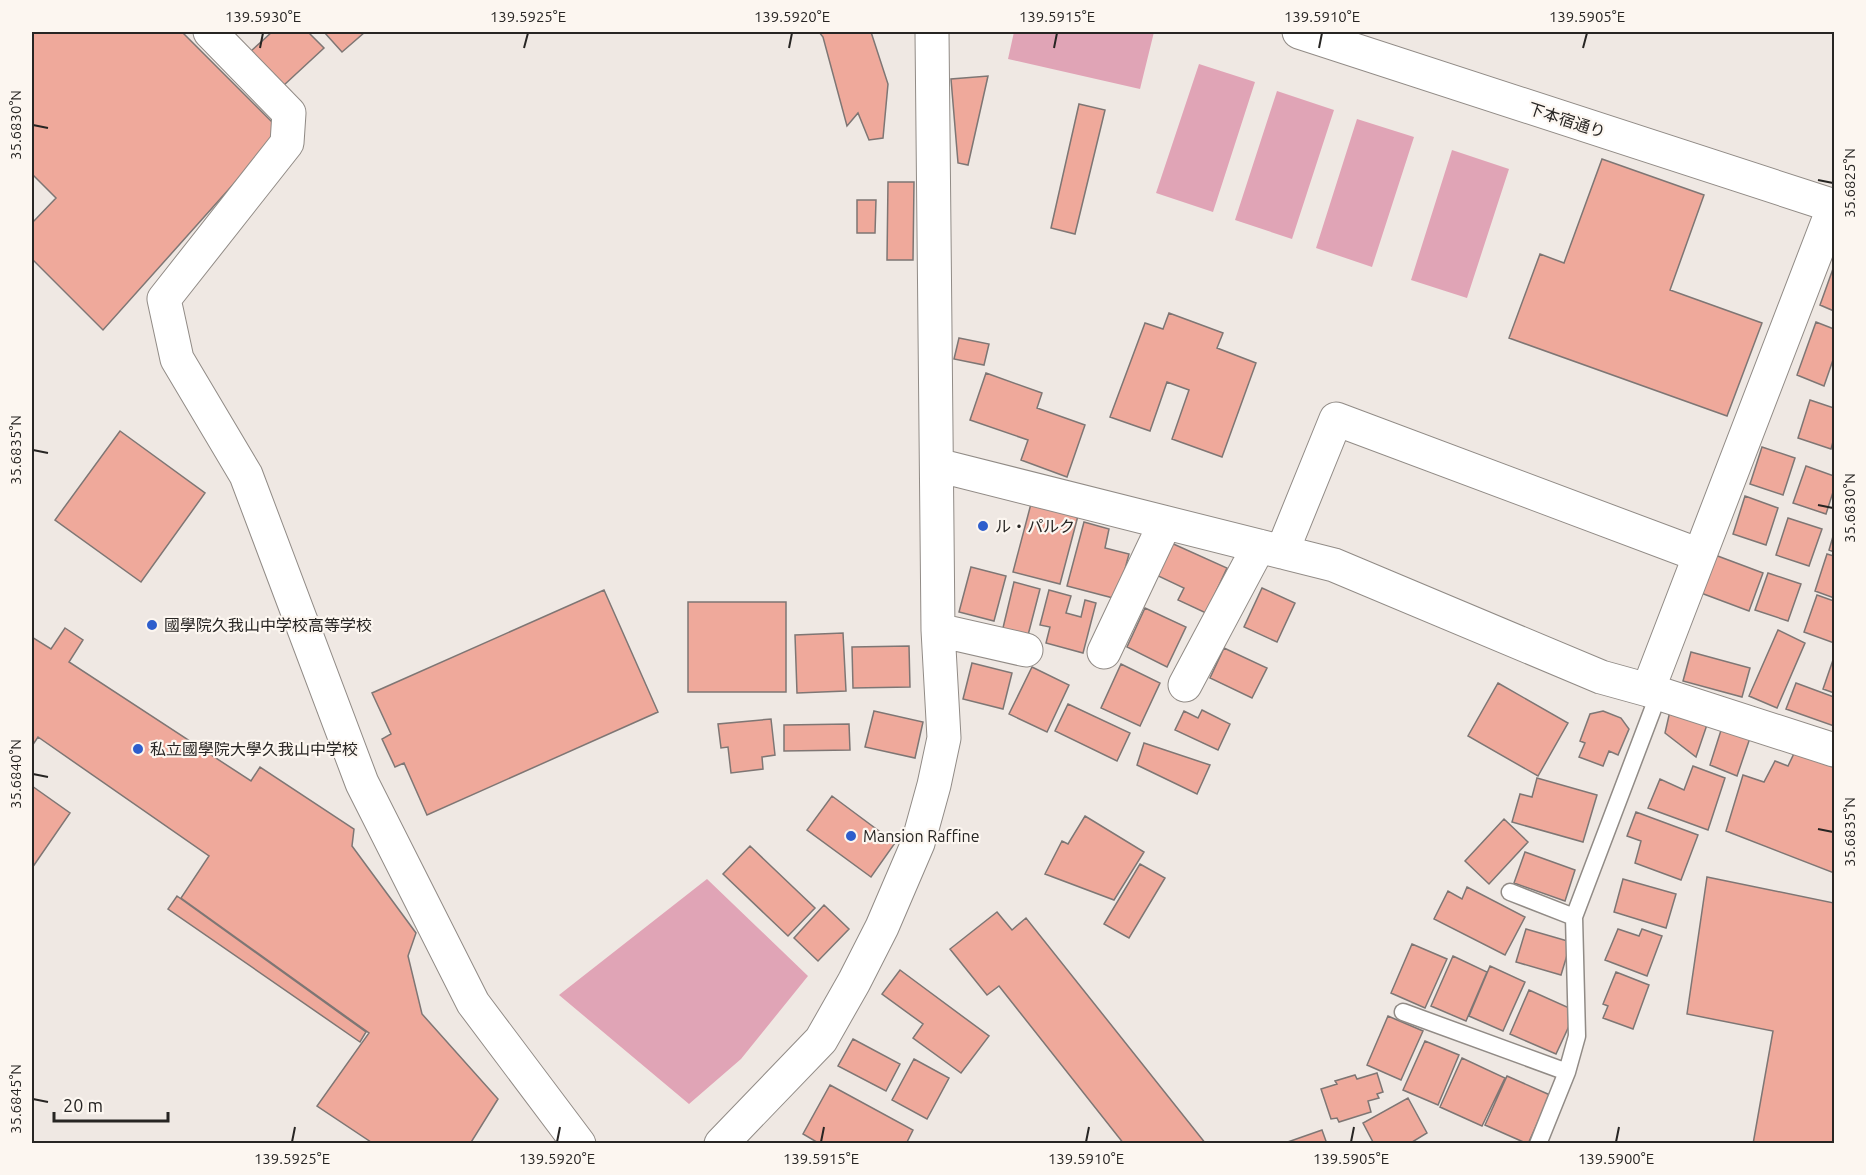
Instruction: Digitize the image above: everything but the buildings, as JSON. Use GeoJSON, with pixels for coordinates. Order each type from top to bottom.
{"type":"FeatureCollection","features":[{"type":"Feature","properties":{"kind":"street"},"geometry":{"type":"LineString","coordinates":[[721,1143],[821,1040],[854,982],[918,843],[944,738],[938,630],[932,32]]}},
{"type":"Feature","properties":{"kind":"street","name":"下本宿通り"},"geometry":{"type":"LineString","coordinates":[[1299,32],[1834,206]]}},
{"type":"Feature","properties":{"kind":"street"},"geometry":{"type":"LineString","coordinates":[[228,38],[289,113],[287,143],[164,299],[177,359],[246,476],[362,783],[473,1003],[579,1143]]}},
{"type":"Feature","properties":{"kind":"street"},"geometry":{"type":"LineString","coordinates":[[1653,692],[1700,555],[1834,206]]}},
{"type":"Feature","properties":{"kind":"street"},"geometry":{"type":"LineString","coordinates":[[1185,685],[1270,549],[1336,419],[1700,555]]}},
{"type":"Feature","properties":{"kind":"street"},"geometry":{"type":"LineString","coordinates":[[937,465],[1334,565],[1601,677],[1834,750]]}},
{"type":"Feature","properties":{"kind":"street"},"geometry":{"type":"LineString","coordinates":[[1104,652],[1165,523]]}},
{"type":"Feature","properties":{"kind":"street"},"geometry":{"type":"LineString","coordinates":[[938,630],[1026,650]]}},
{"type":"Feature","properties":{"kind":"lane"},"geometry":{"type":"LineString","coordinates":[[1538,1143],[1567,1072],[1577,1036],[1574,917],[1653,692]]}},
{"type":"Feature","properties":{"kind":"lane"},"geometry":{"type":"LineString","coordinates":[[1510,892],[1574,917]]}},
{"type":"Feature","properties":{"kind":"lane"},"geometry":{"type":"LineString","coordinates":[[1403,1012],[1567,1072]]}},
{"type":"Feature","properties":{"kind":"shaded area"},"geometry":{"type":"Polygon","coordinates":[[[1014,32],[1154,32],[1140,89],[1008,59],[1014,32]]]}},
{"type":"Feature","properties":{"kind":"shaded area"},"geometry":{"type":"Polygon","coordinates":[[[1199,64],[1255,82],[1213,212],[1156,193],[1199,64]]]}},
{"type":"Feature","properties":{"kind":"shaded area"},"geometry":{"type":"Polygon","coordinates":[[[1277,91],[1334,110],[1292,239],[1235,220],[1277,91]]]}},
{"type":"Feature","properties":{"kind":"shaded area"},"geometry":{"type":"Polygon","coordinates":[[[1357,119],[1414,137],[1372,267],[1316,248],[1357,119]]]}},
{"type":"Feature","properties":{"kind":"shaded area"},"geometry":{"type":"Polygon","coordinates":[[[1452,150],[1509,169],[1467,298],[1411,280],[1452,150]]]}},
{"type":"Feature","properties":{"kind":"shaded area"},"geometry":{"type":"Polygon","coordinates":[[[707,879],[808,976],[741,1059],[689,1104],[559,995],[707,879]]]}},
{"type":"Feature","properties":{"kind":"place","name":"ル・パルク"},"geometry":{"type":"Point","coordinates":[983,526]}},
{"type":"Feature","properties":{"kind":"place","name":"國學院久我山中学校高等学校"},"geometry":{"type":"Point","coordinates":[152,625]}},
{"type":"Feature","properties":{"kind":"place","name":"私立國學院大學久我山中学校"},"geometry":{"type":"Point","coordinates":[138,749]}},
{"type":"Feature","properties":{"kind":"place","name":"Mansion Raffine"},"geometry":{"type":"Point","coordinates":[851,836]}}]}
